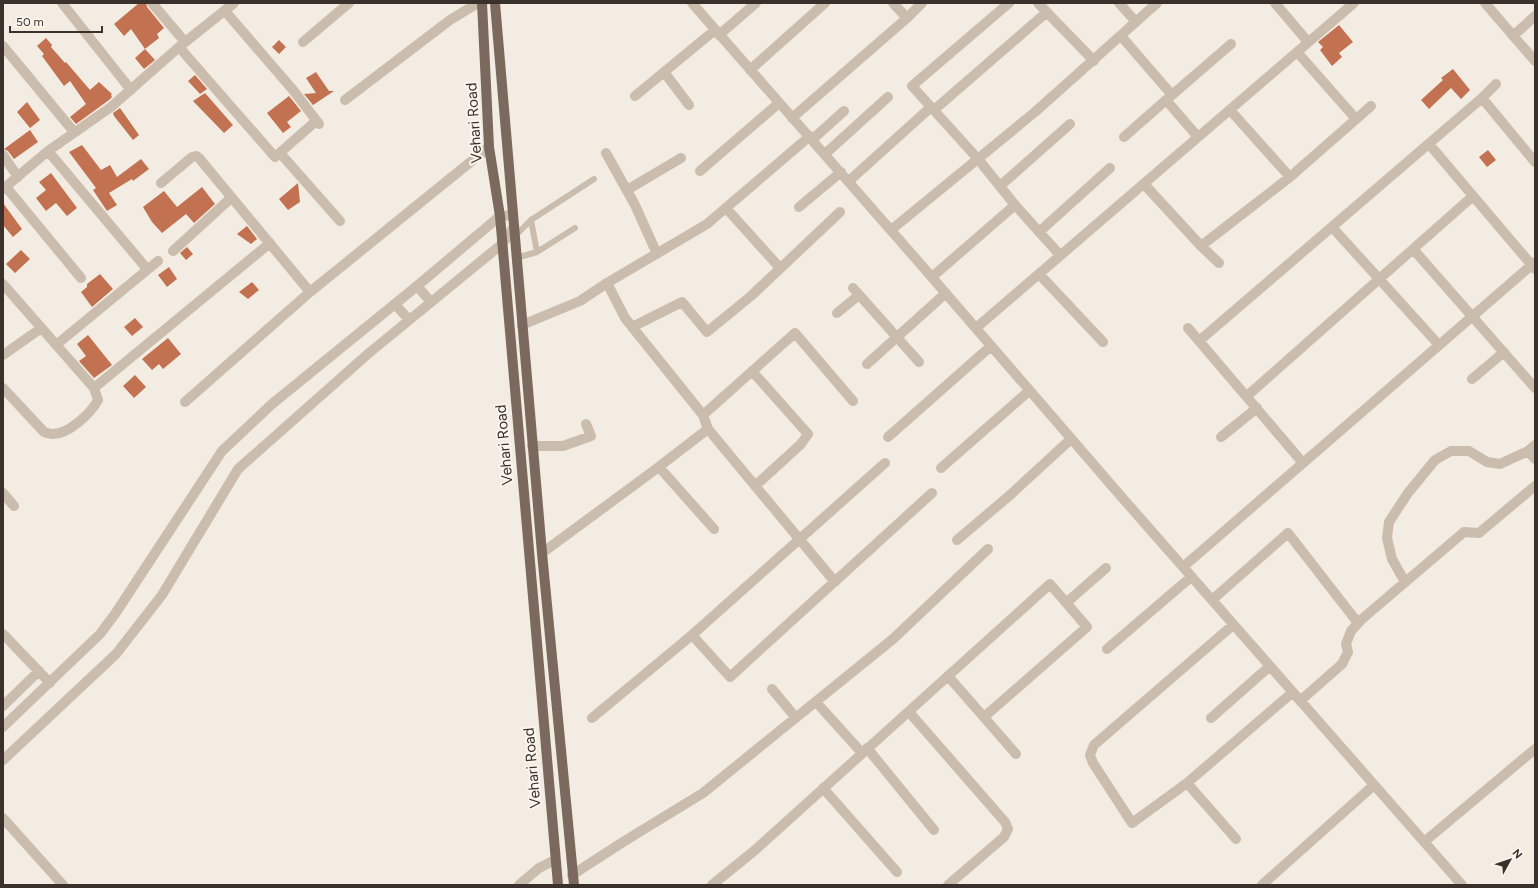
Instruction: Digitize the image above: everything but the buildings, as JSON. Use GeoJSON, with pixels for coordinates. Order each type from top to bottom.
{"type":"FeatureCollection","features":[{"type":"Feature","properties":{"kind":"main road","name":"Vehari Road"},"geometry":{"type":"LineString","coordinates":[[482,3],[489,147],[500,216],[558,885]]}},
{"type":"Feature","properties":{"kind":"main road","name":"Vehari Road"},"geometry":{"type":"LineString","coordinates":[[495,3],[532,446],[573,880]]}},
{"type":"Feature","properties":{"kind":"street"},"geometry":{"type":"LineString","coordinates":[[62,3],[131,90]]}},
{"type":"Feature","properties":{"kind":"street"},"geometry":{"type":"LineString","coordinates":[[152,3],[182,45],[275,157],[318,122],[293,90],[224,11]]}},
{"type":"Feature","properties":{"kind":"street"},"geometry":{"type":"LineString","coordinates":[[81,278],[5,188],[48,151],[111,107],[182,45],[234,3]]}},
{"type":"Feature","properties":{"kind":"street"},"geometry":{"type":"LineString","coordinates":[[303,42],[349,3]]}},
{"type":"Feature","properties":{"kind":"street"},"geometry":{"type":"LineString","coordinates":[[345,100],[450,20],[478,3]]}},
{"type":"Feature","properties":{"kind":"street"},"geometry":{"type":"LineString","coordinates":[[635,96],[664,72],[756,3]]}},
{"type":"Feature","properties":{"kind":"street"},"geometry":{"type":"LineString","coordinates":[[750,70],[825,3]]}},
{"type":"Feature","properties":{"kind":"street"},"geometry":{"type":"LineString","coordinates":[[893,3],[907,18]]}},
{"type":"Feature","properties":{"kind":"street"},"geometry":{"type":"LineString","coordinates":[[792,118],[907,18],[922,3]]}},
{"type":"Feature","properties":{"kind":"street"},"geometry":{"type":"LineString","coordinates":[[1009,3],[912,86],[978,159],[1015,205],[1060,255]]}},
{"type":"Feature","properties":{"kind":"street"},"geometry":{"type":"LineString","coordinates":[[1038,3],[1094,60]]}},
{"type":"Feature","properties":{"kind":"street"},"geometry":{"type":"LineString","coordinates":[[1119,3],[1136,22]]}},
{"type":"Feature","properties":{"kind":"street"},"geometry":{"type":"LineString","coordinates":[[891,230],[1035,112],[1157,3]]}},
{"type":"Feature","properties":{"kind":"street"},"geometry":{"type":"LineString","coordinates":[[1275,3],[1308,42]]}},
{"type":"Feature","properties":{"kind":"street"},"geometry":{"type":"LineString","coordinates":[[976,328],[1354,3]]}},
{"type":"Feature","properties":{"kind":"street"},"geometry":{"type":"LineString","coordinates":[[1485,3],[1535,61]]}},
{"type":"Feature","properties":{"kind":"street"},"geometry":{"type":"LineString","coordinates":[[694,4],[1191,577],[1462,885]]}},
{"type":"Feature","properties":{"kind":"street"},"geometry":{"type":"LineString","coordinates":[[849,181],[1047,12]]}},
{"type":"Feature","properties":{"kind":"street"},"geometry":{"type":"LineString","coordinates":[[1513,36],[1535,16]]}},
{"type":"Feature","properties":{"kind":"street"},"geometry":{"type":"LineString","coordinates":[[1121,36],[1198,137]]}},
{"type":"Feature","properties":{"kind":"street"},"geometry":{"type":"LineString","coordinates":[[1124,137],[1231,44]]}},
{"type":"Feature","properties":{"kind":"street"},"geometry":{"type":"LineString","coordinates":[[3,46],[74,132]]}},
{"type":"Feature","properties":{"kind":"street"},"geometry":{"type":"LineString","coordinates":[[1297,52],[1356,119]]}},
{"type":"Feature","properties":{"kind":"street"},"geometry":{"type":"LineString","coordinates":[[664,72],[689,105]]}},
{"type":"Feature","properties":{"kind":"street"},"geometry":{"type":"LineString","coordinates":[[1199,341],[1429,144],[1496,84]]}},
{"type":"Feature","properties":{"kind":"street"},"geometry":{"type":"LineString","coordinates":[[825,154],[888,97]]}},
{"type":"Feature","properties":{"kind":"street"},"geometry":{"type":"LineString","coordinates":[[1482,98],[1535,162]]}},
{"type":"Feature","properties":{"kind":"street"},"geometry":{"type":"LineString","coordinates":[[700,171],[779,103]]}},
{"type":"Feature","properties":{"kind":"street"},"geometry":{"type":"LineString","coordinates":[[1201,246],[1290,177],[1371,106]]}},
{"type":"Feature","properties":{"kind":"street"},"geometry":{"type":"LineString","coordinates":[[1230,110],[1290,177]]}},
{"type":"Feature","properties":{"kind":"street"},"geometry":{"type":"LineString","coordinates":[[522,325],[580,301],[607,283],[707,224],[844,111]]}},
{"type":"Feature","properties":{"kind":"street"},"geometry":{"type":"LineString","coordinates":[[1000,186],[1070,124]]}},
{"type":"Feature","properties":{"kind":"street"},"geometry":{"type":"LineString","coordinates":[[1183,567],[1472,316],[1534,265],[1429,144]]}},
{"type":"Feature","properties":{"kind":"street"},"geometry":{"type":"LineString","coordinates":[[185,402],[310,292],[489,147]]}},
{"type":"Feature","properties":{"kind":"street"},"geometry":{"type":"LineString","coordinates":[[48,151],[147,269]]}},
{"type":"Feature","properties":{"kind":"street"},"geometry":{"type":"LineString","coordinates":[[606,152],[627,190],[657,254]]}},
{"type":"Feature","properties":{"kind":"street"},"geometry":{"type":"LineString","coordinates":[[280,153],[340,221]]}},
{"type":"Feature","properties":{"kind":"street"},"geometry":{"type":"LineString","coordinates":[[3,155],[18,177]]}},
{"type":"Feature","properties":{"kind":"street"},"geometry":{"type":"LineString","coordinates":[[162,183],[192,157],[196,156],[199,158],[310,292]]}},
{"type":"Feature","properties":{"kind":"street"},"geometry":{"type":"LineString","coordinates":[[627,190],[681,158]]}},
{"type":"Feature","properties":{"kind":"street"},"geometry":{"type":"LineString","coordinates":[[1039,232],[1110,168]]}},
{"type":"Feature","properties":{"kind":"street"},"geometry":{"type":"LineString","coordinates":[[799,207],[841,172]]}},
{"type":"Feature","properties":{"kind":"street"},"geometry":{"type":"LineString","coordinates":[[1144,184],[1201,246],[1220,263]]}},
{"type":"Feature","properties":{"kind":"street"},"geometry":{"type":"LineString","coordinates":[[1246,396],[1473,196]]}},
{"type":"Feature","properties":{"kind":"street"},"geometry":{"type":"LineString","coordinates":[[173,251],[231,198]]}},
{"type":"Feature","properties":{"kind":"street"},"geometry":{"type":"LineString","coordinates":[[932,277],[1015,205]]}},
{"type":"Feature","properties":{"kind":"street"},"geometry":{"type":"LineString","coordinates":[[726,208],[780,268]]}},
{"type":"Feature","properties":{"kind":"street"},"geometry":{"type":"LineString","coordinates":[[632,327],[682,302],[707,332],[751,296],[840,212]]}},
{"type":"Feature","properties":{"kind":"street"},"geometry":{"type":"LineString","coordinates":[[3,727],[100,634],[115,614],[222,451],[272,404],[417,286],[500,216],[513,215]]}},
{"type":"Feature","properties":{"kind":"street"},"geometry":{"type":"LineString","coordinates":[[1332,227],[1439,345]]}},
{"type":"Feature","properties":{"kind":"street"},"geometry":{"type":"LineString","coordinates":[[3,760],[116,654],[162,595],[238,469],[369,353],[502,244],[514,232]]}},
{"type":"Feature","properties":{"kind":"street"},"geometry":{"type":"LineString","coordinates":[[94,388],[270,243]]}},
{"type":"Feature","properties":{"kind":"street"},"geometry":{"type":"LineString","coordinates":[[1414,249],[1535,388]]}},
{"type":"Feature","properties":{"kind":"street"},"geometry":{"type":"LineString","coordinates":[[56,345],[158,261]]}},
{"type":"Feature","properties":{"kind":"street"},"geometry":{"type":"LineString","coordinates":[[1039,274],[1102,342]]}},
{"type":"Feature","properties":{"kind":"street"},"geometry":{"type":"LineString","coordinates":[[607,283],[625,318],[703,415],[708,429],[798,540],[835,582]]}},
{"type":"Feature","properties":{"kind":"street"},"geometry":{"type":"LineString","coordinates":[[3,284],[94,388],[98,400],[95,406],[69,429],[60,433],[51,434],[44,432],[3,388]]}},
{"type":"Feature","properties":{"kind":"street"},"geometry":{"type":"LineString","coordinates":[[417,286],[431,302]]}},
{"type":"Feature","properties":{"kind":"street"},"geometry":{"type":"LineString","coordinates":[[837,313],[856,291],[919,362]]}},
{"type":"Feature","properties":{"kind":"street"},"geometry":{"type":"LineString","coordinates":[[867,364],[946,293]]}},
{"type":"Feature","properties":{"kind":"street"},"geometry":{"type":"LineString","coordinates":[[395,304],[409,320]]}},
{"type":"Feature","properties":{"kind":"street"},"geometry":{"type":"LineString","coordinates":[[3,355],[40,328]]}},
{"type":"Feature","properties":{"kind":"street"},"geometry":{"type":"LineString","coordinates":[[1188,328],[1303,463]]}},
{"type":"Feature","properties":{"kind":"street"},"geometry":{"type":"LineString","coordinates":[[703,415],[795,333],[853,401]]}},
{"type":"Feature","properties":{"kind":"street"},"geometry":{"type":"LineString","coordinates":[[888,437],[991,346]]}},
{"type":"Feature","properties":{"kind":"street"},"geometry":{"type":"LineString","coordinates":[[1472,379],[1504,352]]}},
{"type":"Feature","properties":{"kind":"street"},"geometry":{"type":"LineString","coordinates":[[752,371],[808,434],[801,444],[755,486]]}},
{"type":"Feature","properties":{"kind":"street"},"geometry":{"type":"LineString","coordinates":[[941,468],[1029,390]]}},
{"type":"Feature","properties":{"kind":"street"},"geometry":{"type":"LineString","coordinates":[[1221,437],[1257,408]]}},
{"type":"Feature","properties":{"kind":"street"},"geometry":{"type":"LineString","coordinates":[[532,446],[563,446],[591,436],[586,424]]}},
{"type":"Feature","properties":{"kind":"street"},"geometry":{"type":"LineString","coordinates":[[542,553],[708,429]]}},
{"type":"Feature","properties":{"kind":"street"},"geometry":{"type":"LineString","coordinates":[[957,540],[1009,496],[1072,439]]}},
{"type":"Feature","properties":{"kind":"street"},"geometry":{"type":"LineString","coordinates":[[1405,582],[1392,559],[1387,538],[1390,522],[1408,493],[1435,460],[1451,451],[1470,451],[1487,462],[1500,464],[1533,451]]}},
{"type":"Feature","properties":{"kind":"street"},"geometry":{"type":"LineString","coordinates":[[592,718],[692,635],[885,463]]}},
{"type":"Feature","properties":{"kind":"street"},"geometry":{"type":"LineString","coordinates":[[659,467],[714,530]]}},
{"type":"Feature","properties":{"kind":"street"},"geometry":{"type":"LineString","coordinates":[[1300,701],[1342,664],[1348,652],[1346,644],[1351,631],[1358,623],[1464,532],[1479,533],[1535,486]]}},
{"type":"Feature","properties":{"kind":"street"},"geometry":{"type":"LineString","coordinates":[[3,493],[14,506]]}},
{"type":"Feature","properties":{"kind":"street"},"geometry":{"type":"LineString","coordinates":[[692,635],[730,677],[932,493]]}},
{"type":"Feature","properties":{"kind":"street"},"geometry":{"type":"LineString","coordinates":[[1212,600],[1288,533],[1358,623]]}},
{"type":"Feature","properties":{"kind":"street"},"geometry":{"type":"LineString","coordinates":[[573,880],[623,842],[703,793],[893,639],[988,549]]}},
{"type":"Feature","properties":{"kind":"street"},"geometry":{"type":"LineString","coordinates":[[1066,603],[1106,568]]}},
{"type":"Feature","properties":{"kind":"street"},"geometry":{"type":"LineString","coordinates":[[1107,649],[1191,577]]}},
{"type":"Feature","properties":{"kind":"street"},"geometry":{"type":"LineString","coordinates":[[712,885],[754,851],[1050,584],[1087,627],[984,717]]}},
{"type":"Feature","properties":{"kind":"street"},"geometry":{"type":"LineString","coordinates":[[1234,625],[1094,745],[1090,755],[1093,763],[1132,823],[1187,783],[1293,692]]}},
{"type":"Feature","properties":{"kind":"street"},"geometry":{"type":"LineString","coordinates":[[3,634],[50,683]]}},
{"type":"Feature","properties":{"kind":"street"},"geometry":{"type":"LineString","coordinates":[[1211,718],[1270,666]]}},
{"type":"Feature","properties":{"kind":"street"},"geometry":{"type":"LineString","coordinates":[[3,706],[39,671]]}},
{"type":"Feature","properties":{"kind":"street"},"geometry":{"type":"LineString","coordinates":[[948,676],[1016,754]]}},
{"type":"Feature","properties":{"kind":"street"},"geometry":{"type":"LineString","coordinates":[[772,690],[796,718]]}},
{"type":"Feature","properties":{"kind":"street"},"geometry":{"type":"LineString","coordinates":[[816,702],[864,751],[934,830]]}},
{"type":"Feature","properties":{"kind":"street"},"geometry":{"type":"LineString","coordinates":[[909,712],[1005,822],[1008,829],[1004,837],[948,885]]}},
{"type":"Feature","properties":{"kind":"street"},"geometry":{"type":"LineString","coordinates":[[1424,842],[1535,749]]}},
{"type":"Feature","properties":{"kind":"street"},"geometry":{"type":"LineString","coordinates":[[1187,783],[1236,839]]}},
{"type":"Feature","properties":{"kind":"street"},"geometry":{"type":"LineString","coordinates":[[1262,885],[1374,785]]}},
{"type":"Feature","properties":{"kind":"street"},"geometry":{"type":"LineString","coordinates":[[823,788],[897,872]]}},
{"type":"Feature","properties":{"kind":"street"},"geometry":{"type":"LineString","coordinates":[[3,818],[63,885]]}},
{"type":"Feature","properties":{"kind":"street"},"geometry":{"type":"LineString","coordinates":[[519,885],[539,868],[555,860]]}},
{"type":"Feature","properties":{"kind":"lane"},"geometry":{"type":"LineString","coordinates":[[514,232],[594,179]]}},
{"type":"Feature","properties":{"kind":"lane"},"geometry":{"type":"LineString","coordinates":[[531,220],[537,252]]}},
{"type":"Feature","properties":{"kind":"lane"},"geometry":{"type":"LineString","coordinates":[[516,258],[537,252],[575,228]]}}]}
